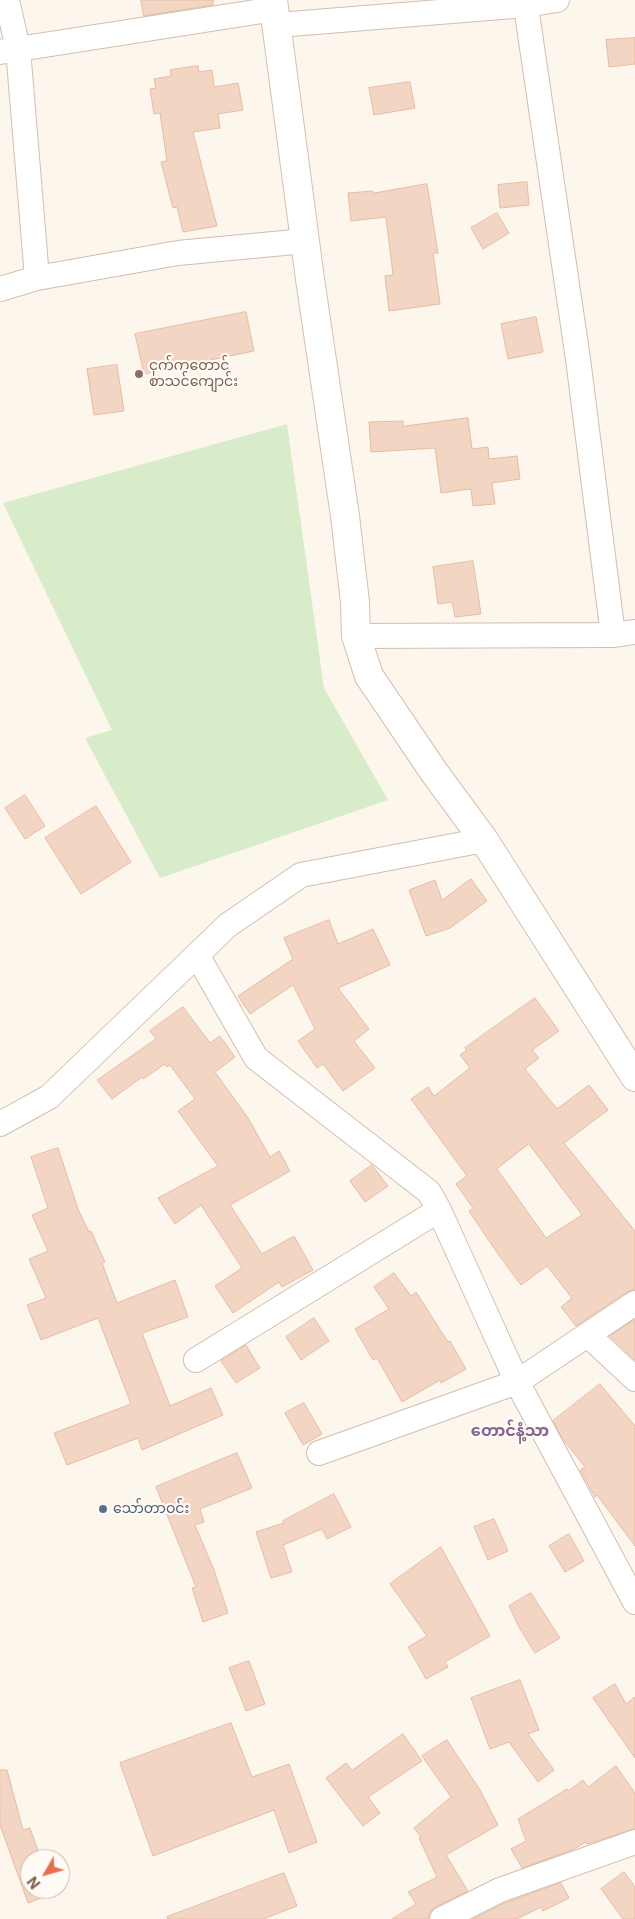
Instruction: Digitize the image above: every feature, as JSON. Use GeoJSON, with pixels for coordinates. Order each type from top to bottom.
{"type":"FeatureCollection","features":[{"type":"Feature","properties":{"kind":"main road"},"geometry":{"type":"LineString","coordinates":[[275,11],[305,241],[345,516],[355,602],[356,636],[369,676],[434,772],[484,840],[635,1076]]}},
{"type":"Feature","properties":{"kind":"street"},"geometry":{"type":"LineString","coordinates":[[7,0],[9,50],[37,278]]}},
{"type":"Feature","properties":{"kind":"street"},"geometry":{"type":"LineString","coordinates":[[9,50],[275,11],[526,3],[557,0]]}},
{"type":"Feature","properties":{"kind":"street"},"geometry":{"type":"LineString","coordinates":[[356,636],[624,634],[579,369],[526,3]]}},
{"type":"Feature","properties":{"kind":"street"},"geometry":{"type":"LineString","coordinates":[[0,289],[37,278],[178,253],[305,241]]}},
{"type":"Feature","properties":{"kind":"street"},"geometry":{"type":"LineString","coordinates":[[0,1124],[49,1097],[228,926],[301,875],[484,840]]}},
{"type":"Feature","properties":{"kind":"street"},"geometry":{"type":"LineString","coordinates":[[197,955],[256,1058],[429,1192],[439,1210],[517,1382],[635,1602]]}},
{"type":"Feature","properties":{"kind":"street"},"geometry":{"type":"LineString","coordinates":[[196,1360],[439,1210]]}},
{"type":"Feature","properties":{"kind":"street"},"geometry":{"type":"LineString","coordinates":[[319,1453],[517,1382],[589,1336],[635,1303]]}},
{"type":"Feature","properties":{"kind":"street"},"geometry":{"type":"LineString","coordinates":[[589,1336],[635,1379]]}},
{"type":"Feature","properties":{"kind":"street"},"geometry":{"type":"LineString","coordinates":[[442,1919],[500,1890],[635,1842]]}},
{"type":"Feature","properties":{"kind":"green space"},"geometry":{"type":"Polygon","coordinates":[[[287,424],[324,688],[388,800],[160,878],[85,738],[112,730],[3,503],[287,424]]]}},
{"type":"Feature","properties":{"kind":"building"},"geometry":{"type":"Polygon","coordinates":[[[141,0],[213,0],[213,5],[144,16],[141,0]]]}},
{"type":"Feature","properties":{"kind":"building"},"geometry":{"type":"Polygon","coordinates":[[[635,38],[635,64],[609,67],[606,40],[635,38]]]}},
{"type":"Feature","properties":{"kind":"building"},"geometry":{"type":"Polygon","coordinates":[[[198,66],[199,72],[212,70],[214,87],[238,83],[243,110],[218,114],[220,128],[193,132],[217,226],[183,232],[177,207],[173,208],[161,162],[167,161],[160,113],[154,114],[150,89],[156,88],[154,79],[171,76],[170,70],[198,66]]]}},
{"type":"Feature","properties":{"kind":"building"},"geometry":{"type":"Polygon","coordinates":[[[410,82],[415,108],[374,115],[369,88],[410,82]]]}},
{"type":"Feature","properties":{"kind":"building"},"geometry":{"type":"Polygon","coordinates":[[[527,182],[529,205],[500,208],[498,185],[527,182]]]}},
{"type":"Feature","properties":{"kind":"building"},"geometry":{"type":"Polygon","coordinates":[[[427,184],[438,253],[433,253],[440,304],[389,311],[385,276],[393,275],[386,217],[351,221],[348,193],[373,191],[373,193],[427,184]]]}},
{"type":"Feature","properties":{"kind":"building"},"geometry":{"type":"Polygon","coordinates":[[[497,213],[509,233],[483,249],[471,228],[497,213]]]}},
{"type":"Feature","properties":{"kind":"building"},"geometry":{"type":"Polygon","coordinates":[[[246,312],[254,351],[144,374],[135,334],[246,312]]]}},
{"type":"Feature","properties":{"kind":"building"},"geometry":{"type":"Polygon","coordinates":[[[536,317],[543,352],[508,359],[501,324],[536,317]]]}},
{"type":"Feature","properties":{"kind":"building"},"geometry":{"type":"Polygon","coordinates":[[[117,365],[124,411],[94,415],[87,369],[117,365]]]}},
{"type":"Feature","properties":{"kind":"building"},"geometry":{"type":"Polygon","coordinates":[[[468,418],[472,449],[488,447],[489,459],[517,456],[520,479],[492,483],[495,504],[473,506],[471,489],[441,493],[435,448],[371,452],[369,422],[403,421],[403,426],[468,418]]]}},
{"type":"Feature","properties":{"kind":"building"},"geometry":{"type":"Polygon","coordinates":[[[473,561],[481,614],[455,617],[452,602],[438,604],[433,567],[473,561]]]}},
{"type":"Feature","properties":{"kind":"building"},"geometry":{"type":"Polygon","coordinates":[[[25,795],[45,826],[25,839],[5,808],[25,795]]]}},
{"type":"Feature","properties":{"kind":"building"},"geometry":{"type":"Polygon","coordinates":[[[96,806],[131,862],[81,894],[45,838],[96,806]]]}},
{"type":"Feature","properties":{"kind":"building"},"geometry":{"type":"Polygon","coordinates":[[[471,879],[487,901],[450,928],[426,936],[409,890],[435,880],[442,900],[471,879]]]}},
{"type":"Feature","properties":{"kind":"building"},"geometry":{"type":"Polygon","coordinates":[[[329,920],[338,944],[373,929],[390,965],[338,988],[369,1029],[354,1041],[375,1068],[343,1091],[323,1064],[317,1068],[298,1041],[315,1029],[293,985],[250,1014],[238,996],[293,959],[284,938],[329,920]]]}},
{"type":"Feature","properties":{"kind":"building"},"geometry":{"type":"Polygon","coordinates":[[[535,998],[559,1031],[532,1050],[539,1058],[525,1069],[557,1109],[589,1085],[608,1110],[564,1143],[635,1231],[635,1289],[627,1292],[576,1326],[561,1307],[572,1298],[547,1266],[521,1285],[498,1254],[469,1211],[473,1208],[456,1184],[467,1176],[411,1099],[428,1087],[434,1096],[470,1068],[460,1055],[467,1050],[465,1048],[535,998]],[[529,1144],[497,1169],[546,1238],[582,1215],[529,1144]]]}},
{"type":"Feature","properties":{"kind":"building"},"geometry":{"type":"Polygon","coordinates":[[[183,1007],[210,1043],[220,1036],[235,1057],[215,1072],[248,1118],[270,1157],[279,1151],[290,1171],[230,1205],[262,1254],[294,1236],[313,1270],[282,1287],[279,1282],[233,1313],[215,1286],[242,1268],[201,1205],[175,1224],[158,1198],[218,1166],[178,1111],[195,1099],[170,1065],[167,1067],[165,1064],[143,1079],[142,1077],[112,1099],[97,1080],[156,1039],[150,1031],[183,1007]]]}},
{"type":"Feature","properties":{"kind":"building"},"geometry":{"type":"Polygon","coordinates":[[[58,1148],[78,1209],[89,1232],[91,1231],[105,1262],[102,1263],[117,1303],[175,1280],[188,1317],[142,1333],[170,1406],[211,1388],[223,1415],[142,1450],[138,1438],[67,1465],[54,1433],[131,1404],[98,1318],[41,1340],[27,1305],[46,1298],[29,1259],[48,1251],[32,1215],[48,1208],[31,1157],[58,1148]]]}},
{"type":"Feature","properties":{"kind":"building"},"geometry":{"type":"Polygon","coordinates":[[[372,1165],[388,1186],[365,1202],[350,1181],[372,1165]]]}},
{"type":"Feature","properties":{"kind":"building"},"geometry":{"type":"Polygon","coordinates":[[[394,1273],[411,1296],[416,1292],[448,1342],[450,1341],[466,1369],[441,1383],[440,1380],[402,1402],[377,1358],[373,1360],[355,1329],[389,1309],[374,1287],[394,1273]]]}},
{"type":"Feature","properties":{"kind":"building"},"geometry":{"type":"Polygon","coordinates":[[[314,1318],[329,1341],[301,1360],[286,1337],[314,1318]]]}},
{"type":"Feature","properties":{"kind":"building"},"geometry":{"type":"Polygon","coordinates":[[[635,1320],[635,1360],[610,1336],[635,1320]]]}},
{"type":"Feature","properties":{"kind":"building"},"geometry":{"type":"Polygon","coordinates":[[[246,1345],[260,1368],[236,1383],[221,1361],[246,1345]]]}},
{"type":"Feature","properties":{"kind":"building"},"geometry":{"type":"Polygon","coordinates":[[[600,1384],[635,1426],[635,1546],[597,1495],[595,1497],[580,1470],[585,1467],[562,1438],[553,1421],[600,1384]]]}},
{"type":"Feature","properties":{"kind":"building"},"geometry":{"type":"Polygon","coordinates":[[[304,1403],[322,1434],[303,1445],[285,1413],[304,1403]]]}},
{"type":"Feature","properties":{"kind":"building"},"geometry":{"type":"Polygon","coordinates":[[[237,1453],[252,1488],[200,1509],[204,1522],[195,1525],[214,1570],[228,1613],[203,1622],[192,1588],[196,1587],[156,1487],[237,1453]]]}},
{"type":"Feature","properties":{"kind":"building"},"geometry":{"type":"Polygon","coordinates":[[[334,1494],[351,1527],[327,1539],[322,1529],[283,1545],[292,1572],[271,1578],[256,1532],[284,1523],[283,1521],[334,1494]]]}},
{"type":"Feature","properties":{"kind":"building"},"geometry":{"type":"Polygon","coordinates":[[[494,1519],[508,1551],[488,1560],[474,1527],[494,1519]]]}},
{"type":"Feature","properties":{"kind":"building"},"geometry":{"type":"Polygon","coordinates":[[[569,1534],[584,1561],[565,1572],[549,1546],[569,1534]]]}},
{"type":"Feature","properties":{"kind":"building"},"geometry":{"type":"Polygon","coordinates":[[[441,1547],[490,1636],[445,1662],[448,1667],[426,1679],[408,1647],[427,1636],[390,1584],[441,1547]]]}},
{"type":"Feature","properties":{"kind":"building"},"geometry":{"type":"Polygon","coordinates":[[[531,1593],[560,1638],[535,1653],[509,1606],[531,1593]]]}},
{"type":"Feature","properties":{"kind":"building"},"geometry":{"type":"Polygon","coordinates":[[[249,1661],[265,1704],[246,1711],[229,1668],[249,1661]]]}},
{"type":"Feature","properties":{"kind":"building"},"geometry":{"type":"Polygon","coordinates":[[[520,1680],[539,1730],[528,1734],[554,1770],[538,1782],[509,1742],[490,1749],[471,1698],[520,1680]]]}},
{"type":"Feature","properties":{"kind":"building"},"geometry":{"type":"Polygon","coordinates":[[[615,1684],[626,1704],[635,1697],[635,1758],[593,1698],[615,1684]]]}},
{"type":"Feature","properties":{"kind":"building"},"geometry":{"type":"Polygon","coordinates":[[[231,1723],[252,1777],[289,1764],[317,1842],[289,1853],[274,1810],[153,1856],[120,1763],[231,1723]]]}},
{"type":"Feature","properties":{"kind":"building"},"geometry":{"type":"Polygon","coordinates":[[[403,1734],[422,1761],[368,1797],[380,1813],[363,1826],[326,1778],[346,1763],[352,1770],[403,1734]]]}},
{"type":"Feature","properties":{"kind":"building"},"geometry":{"type":"Polygon","coordinates":[[[447,1740],[480,1790],[498,1825],[446,1855],[468,1891],[435,1907],[430,1912],[428,1919],[392,1919],[416,1904],[408,1892],[437,1877],[419,1838],[421,1837],[414,1828],[451,1797],[422,1756],[447,1740]]]}},
{"type":"Feature","properties":{"kind":"building"},"geometry":{"type":"Polygon","coordinates":[[[616,1766],[635,1793],[635,1829],[587,1844],[586,1842],[572,1850],[522,1868],[511,1849],[526,1841],[518,1819],[567,1789],[568,1791],[583,1780],[588,1787],[616,1766]]]}},
{"type":"Feature","properties":{"kind":"building"},"geometry":{"type":"Polygon","coordinates":[[[0,1770],[7,1770],[23,1830],[30,1828],[37,1849],[20,1849],[20,1881],[0,1825],[0,1770]]]}},
{"type":"Feature","properties":{"kind":"building"},"geometry":{"type":"Polygon","coordinates":[[[624,1872],[635,1887],[635,1919],[623,1919],[601,1889],[624,1872]]]}},
{"type":"Feature","properties":{"kind":"building"},"geometry":{"type":"Polygon","coordinates":[[[284,1873],[297,1906],[263,1919],[168,1919],[167,1917],[284,1873]]]}},
{"type":"Feature","properties":{"kind":"building"},"geometry":{"type":"Polygon","coordinates":[[[561,1883],[569,1898],[543,1911],[541,1907],[517,1919],[473,1919],[505,1903],[561,1883]]]}},
{"type":"Feature","properties":{"kind":"building"},"geometry":{"type":"Polygon","coordinates":[[[27,1899],[38,1899],[28,1903],[27,1899]]]}},
{"type":"Feature","properties":{"kind":"place","name":"ငှက်ကတောင် စာသင်ကျောင်း"},"geometry":{"type":"Point","coordinates":[139,374]}},
{"type":"Feature","properties":{"kind":"place","name":"သော်တာဝင်း"},"geometry":{"type":"Point","coordinates":[103,1509]}},
{"type":"Feature","properties":{"kind":"district","name":"တောင်နံ့သာ"},"geometry":{"type":"Point","coordinates":[510,1431]}}]}
